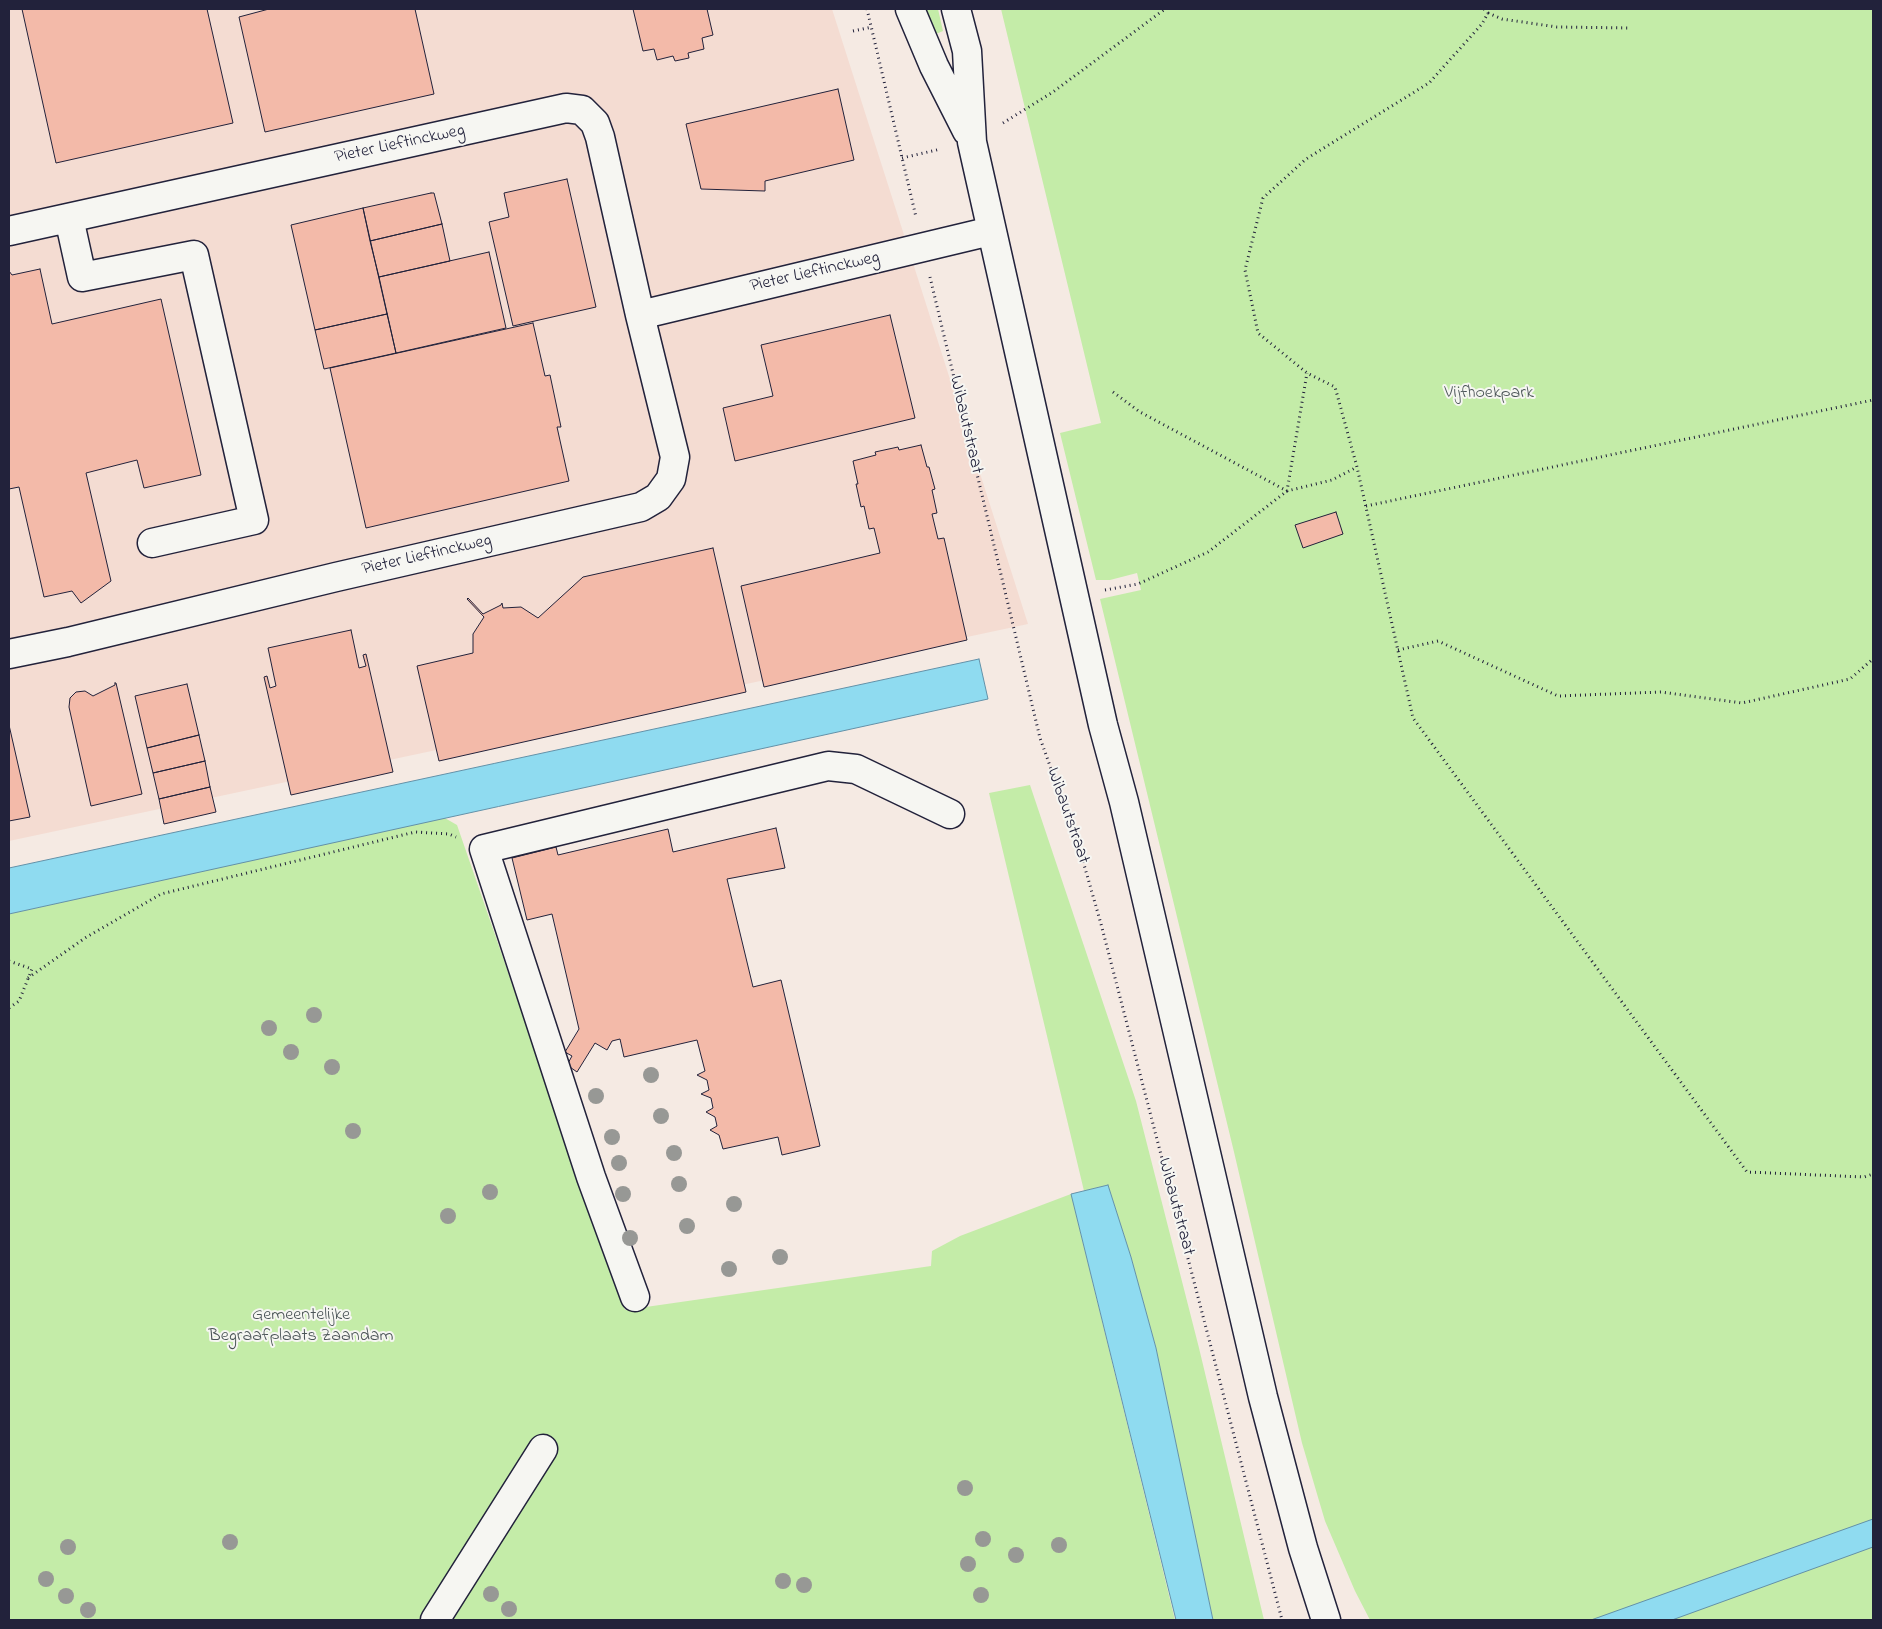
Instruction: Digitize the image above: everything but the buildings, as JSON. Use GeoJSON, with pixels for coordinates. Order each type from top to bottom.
{"type":"FeatureCollection","features":[{"type":"Feature","properties":{"kind":"street"},"geometry":{"type":"LineString","coordinates":[[910,9],[934,66],[972,142]]}},
{"type":"Feature","properties":{"kind":"street"},"geometry":{"type":"LineString","coordinates":[[956,9],[967,52],[972,142],[1103,725],[1124,802],[1263,1398],[1303,1548],[1326,1620]]}},
{"type":"Feature","properties":{"kind":"street","name":"Pieter Lieftinckweg"},"geometry":{"type":"LineString","coordinates":[[9,231],[566,108],[582,110],[595,123],[600,136],[674,457],[671,479],[658,497],[641,507],[336,577],[68,642],[9,654]]}},
{"type":"Feature","properties":{"kind":"street"},"geometry":{"type":"LineString","coordinates":[[69,218],[82,277],[194,254],[254,520],[152,543]]}},
{"type":"Feature","properties":{"kind":"street","name":"Pieter Lieftinckweg"},"geometry":{"type":"LineString","coordinates":[[640,315],[991,231]]}},
{"type":"Feature","properties":{"kind":"street"},"geometry":{"type":"LineString","coordinates":[[635,1297],[591,1177],[484,848],[828,766],[856,769],[950,814]]}},
{"type":"Feature","properties":{"kind":"street"},"geometry":{"type":"LineString","coordinates":[[434,1620],[543,1449]]}},
{"type":"Feature","properties":{"kind":"path","name":"Wibautstraat"},"geometry":{"type":"LineString","coordinates":[[868,9],[1040,738],[1079,847],[1101,924],[1282,1620]]}},
{"type":"Feature","properties":{"kind":"path"},"geometry":{"type":"LineString","coordinates":[[902,158],[972,142],[1053,92],[1164,9]]}},
{"type":"Feature","properties":{"kind":"path"},"geometry":{"type":"LineString","coordinates":[[1484,9],[1488,13],[1502,18],[1557,27],[1631,28]]}},
{"type":"Feature","properties":{"kind":"path"},"geometry":{"type":"LineString","coordinates":[[1488,13],[1482,24],[1430,83],[1306,159],[1263,198],[1244,270],[1258,333],[1308,372],[1335,387],[1357,467],[1413,718],[1747,1172],[1864,1177],[1873,1174]]}},
{"type":"Feature","properties":{"kind":"path"},"geometry":{"type":"LineString","coordinates":[[853,31],[872,27]]}},
{"type":"Feature","properties":{"kind":"path"},"geometry":{"type":"LineString","coordinates":[[1287,491],[1308,372]]}},
{"type":"Feature","properties":{"kind":"path"},"geometry":{"type":"LineString","coordinates":[[1113,392],[1140,412],[1287,491]]}},
{"type":"Feature","properties":{"kind":"path"},"geometry":{"type":"LineString","coordinates":[[1366,506],[1873,400]]}},
{"type":"Feature","properties":{"kind":"path"},"geometry":{"type":"LineString","coordinates":[[1074,596],[1138,584],[1208,552],[1287,491],[1332,480],[1357,467]]}},
{"type":"Feature","properties":{"kind":"path"},"geometry":{"type":"LineString","coordinates":[[1398,650],[1438,642],[1558,696],[1661,692],[1742,703],[1850,679],[1873,659]]}},
{"type":"Feature","properties":{"kind":"path"},"geometry":{"type":"LineString","coordinates":[[28,978],[86,938],[162,894],[415,832],[449,834],[484,848]]}},
{"type":"Feature","properties":{"kind":"path"},"geometry":{"type":"LineString","coordinates":[[9,960],[32,970],[19,1001],[9,1008]]}},
{"type":"Feature","properties":{"kind":"shaded area"},"geometry":{"type":"Polygon","coordinates":[[[9,9],[832,9],[1028,624],[9,841],[9,9]]]}},
{"type":"Feature","properties":{"kind":"green space"},"geometry":{"type":"Polygon","coordinates":[[[924,9],[938,9],[943,31],[936,34],[924,9]]]}},
{"type":"Feature","properties":{"kind":"green space","name":"Vijfhoekpark"},"geometry":{"type":"Polygon","coordinates":[[[1001,9],[1873,9],[1873,1620],[1370,1620],[1355,1591],[1325,1521],[1302,1443],[1234,1152],[1100,599],[1141,590],[1137,573],[1110,580],[1096,580],[1060,433],[1101,423],[1001,9]]]}},
{"type":"Feature","properties":{"kind":"green space"},"geometry":{"type":"Polygon","coordinates":[[[1030,785],[1136,1101],[1199,1348],[1264,1620],[1213,1620],[1156,1348],[1131,1257],[1108,1185],[1084,1191],[989,793],[1030,785]]]}},
{"type":"Feature","properties":{"kind":"green space","name":"Gemeentelijke Begraafplaats Zaandam"},"geometry":{"type":"Polygon","coordinates":[[[443,817],[457,825],[625,1310],[931,1266],[932,1251],[960,1236],[1071,1194],[1175,1620],[9,1620],[9,914],[443,817]]]}},
{"type":"Feature","properties":{"kind":"water"},"geometry":{"type":"Polygon","coordinates":[[[979,659],[988,699],[9,914],[9,868],[979,659]]]}},
{"type":"Feature","properties":{"kind":"water"},"geometry":{"type":"Polygon","coordinates":[[[1108,1185],[1131,1257],[1156,1348],[1213,1620],[1176,1620],[1071,1194],[1108,1185]]]}},
{"type":"Feature","properties":{"kind":"water"},"geometry":{"type":"Polygon","coordinates":[[[1873,1519],[1873,1547],[1672,1620],[1591,1620],[1873,1519]]]}}]}
